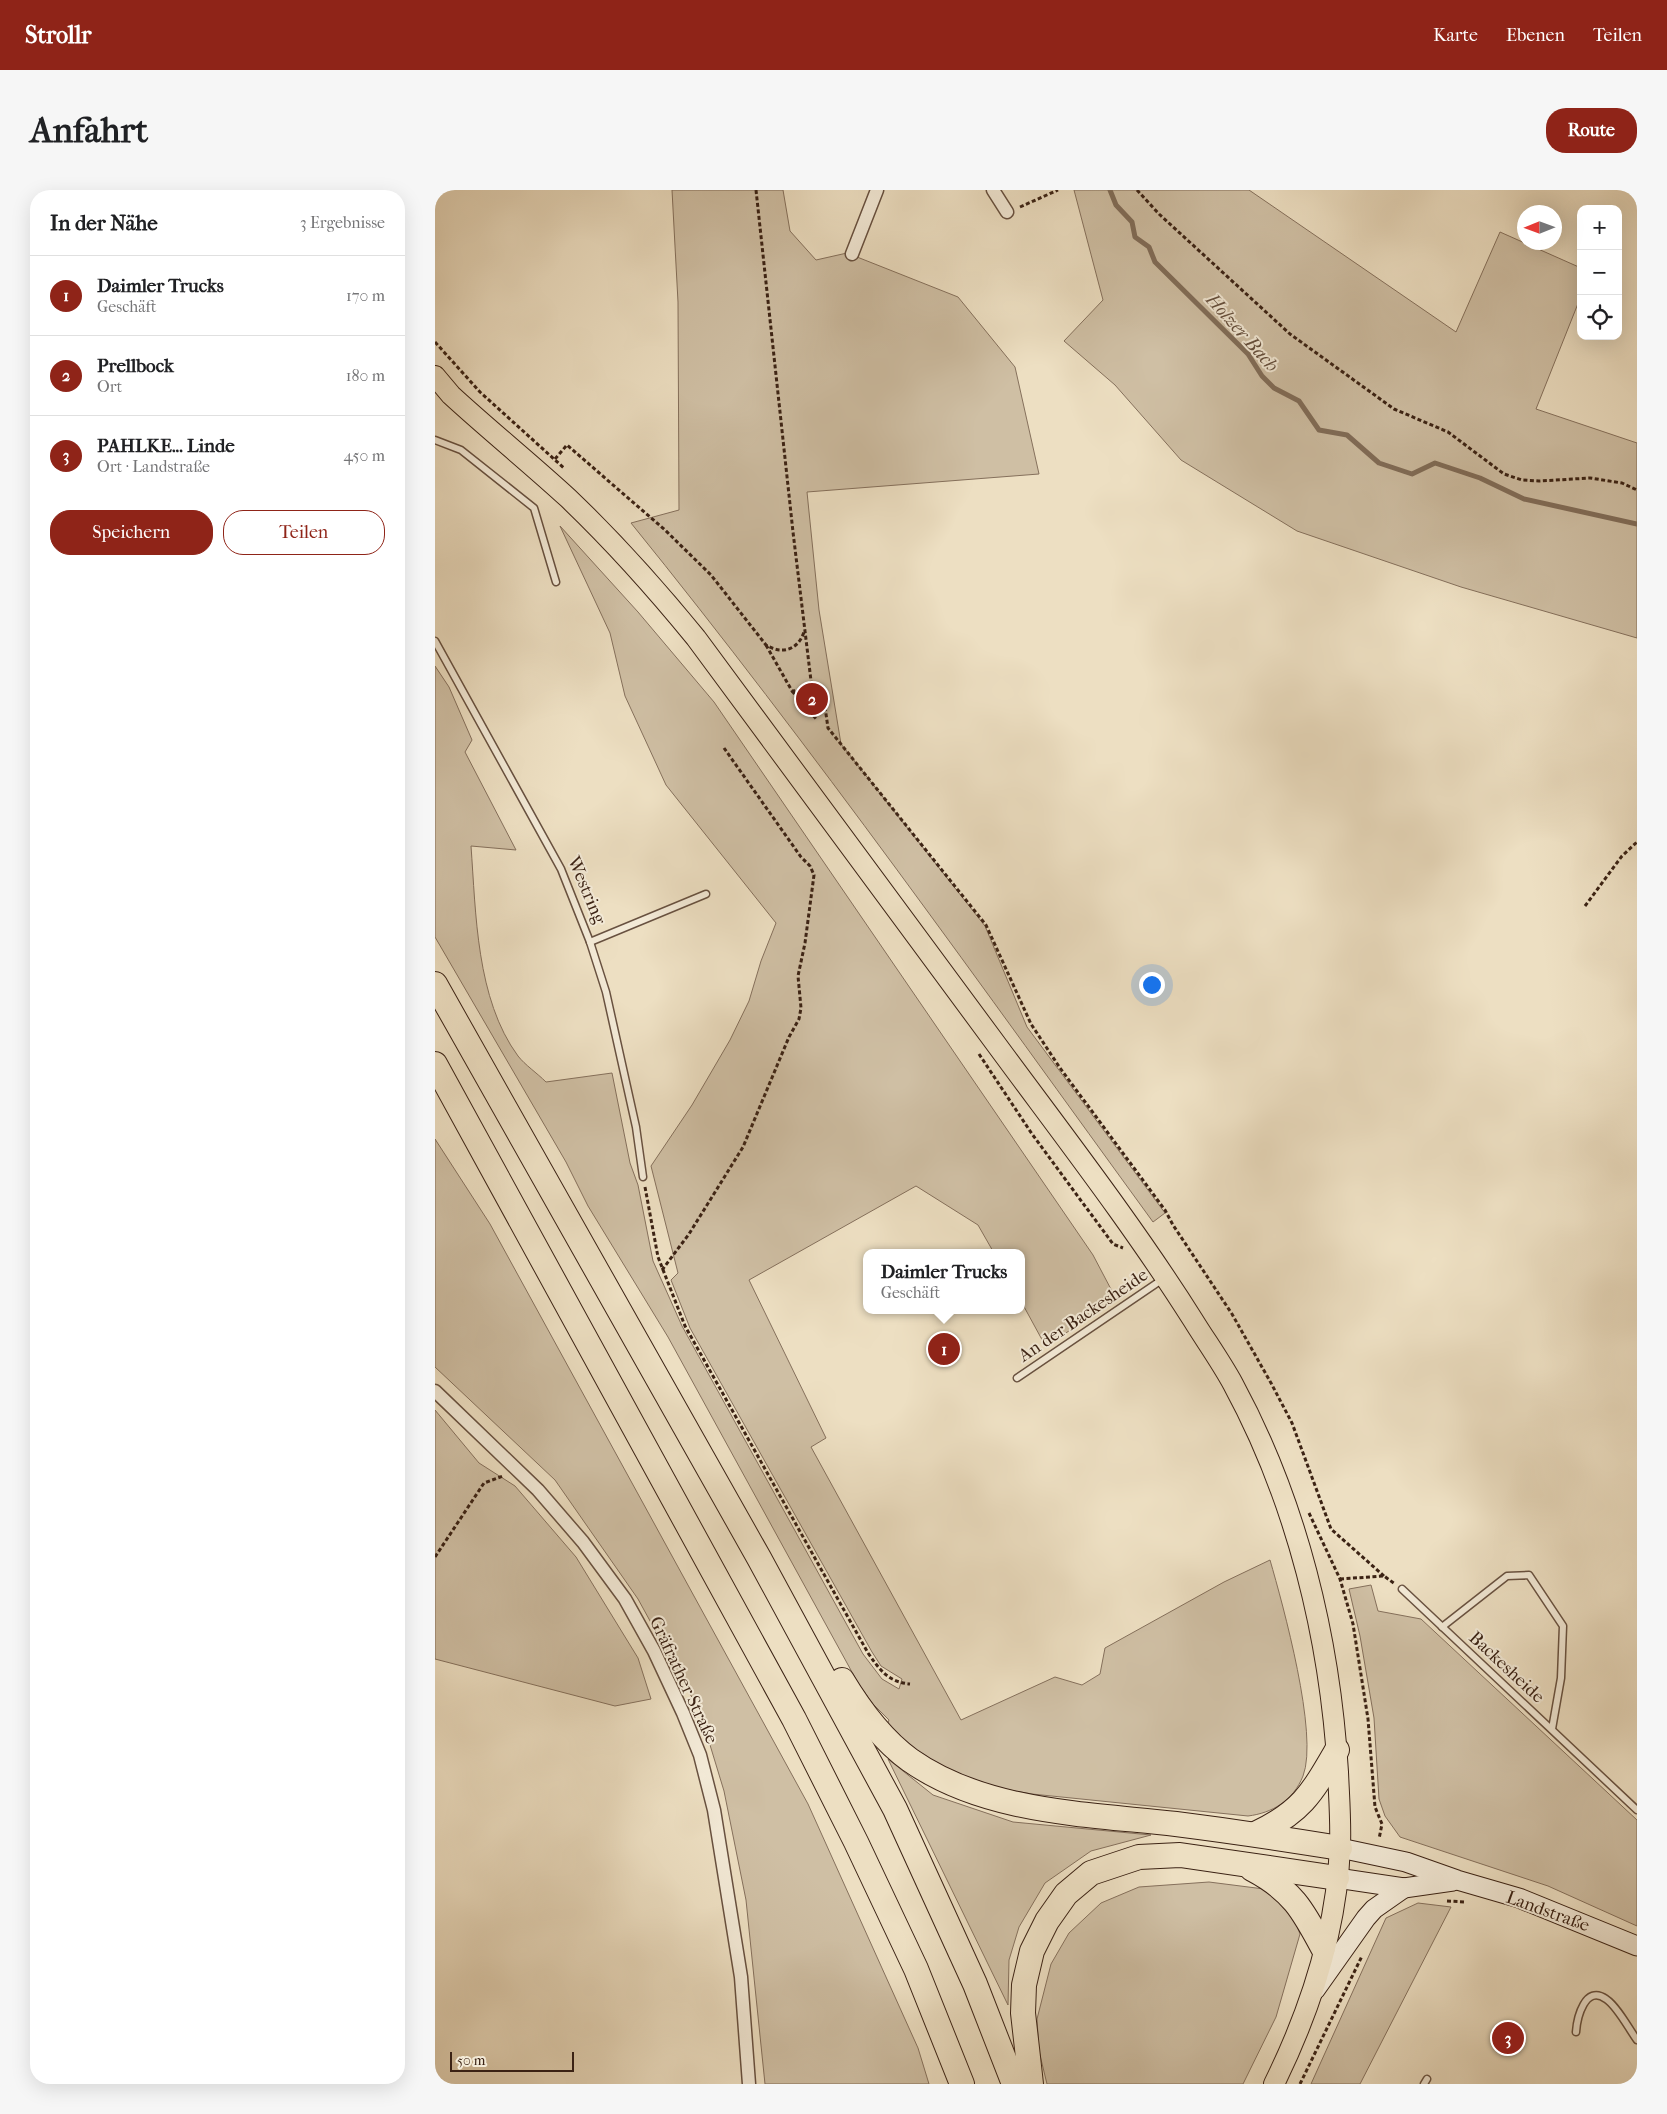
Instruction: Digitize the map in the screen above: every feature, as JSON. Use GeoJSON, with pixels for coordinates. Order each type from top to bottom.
{"type":"FeatureCollection","features":[{"type":"Feature","properties":{"kind":"highway"},"geometry":{"type":"LineString","coordinates":[[435,984],[759,1558],[895,1809],[975,1984],[1014,2084]]}},
{"type":"Feature","properties":{"kind":"highway"},"geometry":{"type":"LineString","coordinates":[[435,1064],[794,1719],[856,1842],[916,1969],[962,2084]]}},
{"type":"Feature","properties":{"kind":"highway"},"geometry":{"type":"LineString","coordinates":[[759,1558],[827,1653],[858,1706],[881,1734],[911,1760],[941,1777],[991,1796],[1041,1808],[1255,1834],[1340,1848]]}},
{"type":"Feature","properties":{"kind":"highway"},"geometry":{"type":"LineString","coordinates":[[1255,1834],[1291,1815],[1314,1789],[1337,1750]]}},
{"type":"Feature","properties":{"kind":"highway"},"geometry":{"type":"LineString","coordinates":[[1031,2084],[1023,2013],[1024,1985],[1032,1951],[1047,1920],[1066,1894],[1091,1873],[1139,1857],[1180,1855],[1337,1878]]}},
{"type":"Feature","properties":{"kind":"highway"},"geometry":{"type":"LineString","coordinates":[[1242,1864],[1271,1879],[1291,1896],[1307,1918],[1323,1948]]}},
{"type":"Feature","properties":{"kind":"main road"},"geometry":{"type":"LineString","coordinates":[[435,376],[478,419],[567,497],[651,583],[749,710],[1166,1277],[1231,1382],[1262,1443],[1280,1486],[1299,1545],[1329,1677],[1337,1750],[1340,1848],[1337,1878],[1313,1993],[1289,2055],[1274,2084]]}},
{"type":"Feature","properties":{"kind":"main road","name":"Landstraße"},"geometry":{"type":"LineString","coordinates":[[1340,1848],[1406,1862],[1535,1904],[1637,1946]]}},
{"type":"Feature","properties":{"kind":"main road","name":"Landstraße"},"geometry":{"type":"LineString","coordinates":[[1337,1878],[1404,1888],[1457,1880]]}},
{"type":"Feature","properties":{"kind":"main road"},"geometry":{"type":"LineString","coordinates":[[1313,1993],[1366,1918],[1374,1909],[1404,1888]]}},
{"type":"Feature","properties":{"kind":"street"},"geometry":{"type":"LineString","coordinates":[[852,254],[877,190]]}},
{"type":"Feature","properties":{"kind":"street"},"geometry":{"type":"LineString","coordinates":[[993,190],[1007,212]]}},
{"type":"Feature","properties":{"kind":"street","name":"Gräfrather Straße"},"geometry":{"type":"LineString","coordinates":[[436,1392],[538,1490],[583,1542],[625,1599],[654,1651],[683,1713],[700,1755],[716,1819],[741,1978],[749,2084]]}},
{"type":"Feature","properties":{"kind":"lane"},"geometry":{"type":"LineString","coordinates":[[435,440],[461,450],[534,508],[556,582]]}},
{"type":"Feature","properties":{"kind":"lane","name":"Westring"},"geometry":{"type":"LineString","coordinates":[[435,642],[561,869],[590,942],[606,992],[636,1127],[643,1177]]}},
{"type":"Feature","properties":{"kind":"lane"},"geometry":{"type":"LineString","coordinates":[[590,942],[706,894]]}},
{"type":"Feature","properties":{"kind":"lane","name":"An der Backesheide"},"geometry":{"type":"LineString","coordinates":[[1017,1378],[1166,1277]]}},
{"type":"Feature","properties":{"kind":"lane","name":"Backesheide"},"geometry":{"type":"LineString","coordinates":[[1442,1627],[1507,1576],[1529,1575],[1563,1626],[1561,1678],[1552,1729]]}},
{"type":"Feature","properties":{"kind":"lane","name":"Backesheide"},"geometry":{"type":"LineString","coordinates":[[1402,1589],[1637,1810]]}},
{"type":"Feature","properties":{"kind":"lane"},"geometry":{"type":"LineString","coordinates":[[1576,2032],[1583,2004],[1590,1998],[1599,1996],[1608,2000],[1637,2040]]}},
{"type":"Feature","properties":{"kind":"path"},"geometry":{"type":"LineString","coordinates":[[756,190],[812,689]]}},
{"type":"Feature","properties":{"kind":"path"},"geometry":{"type":"LineString","coordinates":[[1007,212],[1058,190]]}},
{"type":"Feature","properties":{"kind":"path"},"geometry":{"type":"LineString","coordinates":[[1137,190],[1159,214],[1291,334],[1394,409],[1448,432],[1504,474],[1522,480],[1539,482],[1590,478],[1622,483],[1637,490]]}},
{"type":"Feature","properties":{"kind":"path"},"geometry":{"type":"LineString","coordinates":[[435,342],[459,371],[555,459],[567,445],[665,530],[711,575],[767,645],[770,654],[792,691],[817,720]]}},
{"type":"Feature","properties":{"kind":"path"},"geometry":{"type":"LineString","coordinates":[[767,645],[779,650],[788,650],[800,641],[805,630]]}},
{"type":"Feature","properties":{"kind":"path"},"geometry":{"type":"LineString","coordinates":[[792,691],[816,690],[824,700],[828,728],[987,925],[1031,1024],[1060,1068],[1165,1210],[1232,1314],[1292,1423],[1331,1529],[1383,1576],[1402,1589]]}},
{"type":"Feature","properties":{"kind":"path"},"geometry":{"type":"LineString","coordinates":[[662,1270],[689,1234],[743,1147],[789,1037],[799,1019],[801,1008],[798,976],[805,943],[814,875],[811,866],[801,857],[724,748]]}},
{"type":"Feature","properties":{"kind":"path"},"geometry":{"type":"LineString","coordinates":[[1585,906],[1621,856],[1637,842]]}},
{"type":"Feature","properties":{"kind":"path"},"geometry":{"type":"LineString","coordinates":[[975,1047],[1032,1134],[1113,1244],[1124,1248],[1129,1256]]}},
{"type":"Feature","properties":{"kind":"path"},"geometry":{"type":"LineString","coordinates":[[643,1177],[662,1270],[685,1326],[868,1653],[885,1676],[898,1683],[910,1684]]}},
{"type":"Feature","properties":{"kind":"path"},"geometry":{"type":"LineString","coordinates":[[435,1557],[484,1483],[506,1475],[500,1469]]}},
{"type":"Feature","properties":{"kind":"path"},"geometry":{"type":"LineString","coordinates":[[1341,1579],[1383,1576]]}},
{"type":"Feature","properties":{"kind":"path"},"geometry":{"type":"LineString","coordinates":[[1439,1900],[1475,1902]]}},
{"type":"Feature","properties":{"kind":"path"},"geometry":{"type":"LineString","coordinates":[[1300,2084],[1364,1951]]}},
{"type":"Feature","properties":{"kind":"shaded area"},"geometry":{"type":"Polygon","coordinates":[[[672,190],[783,190],[790,231],[816,260],[847,253],[958,297],[1015,367],[1039,474],[807,492],[819,610],[841,744],[985,926],[1027,1027],[1165,1213],[1153,1222],[961,957],[831,782],[699,608],[631,523],[679,510],[678,302],[672,190]]]}},
{"type":"Feature","properties":{"kind":"shaded area"},"geometry":{"type":"Polygon","coordinates":[[[1074,190],[1249,190],[1456,332],[1500,232],[1517,240],[1517,250],[1540,250],[1577,266],[1577,306],[1536,409],[1637,443],[1637,638],[1461,587],[1297,531],[1181,460],[1115,385],[1064,341],[1103,300],[1074,190]]]}},
{"type":"Feature","properties":{"kind":"shaded area"},"geometry":{"type":"Polygon","coordinates":[[[560,526],[638,612],[714,702],[1093,1255],[1113,1293],[1093,1314],[1046,1347],[1025,1308],[1025,1249],[992,1249],[978,1225],[916,1186],[749,1280],[826,1438],[811,1447],[961,1720],[1055,1677],[1082,1685],[1100,1674],[1105,1648],[1224,1582],[1270,1560],[1297,1670],[1303,1702],[1307,1757],[1299,1785],[1288,1799],[1273,1809],[1248,1816],[1032,1794],[992,1787],[924,1760],[886,1727],[889,1720],[873,1704],[858,1683],[668,1337],[588,1206],[566,1162],[435,937],[435,666],[449,687],[472,740],[465,752],[516,850],[471,846],[481,955],[486,982],[504,1033],[518,1056],[546,1082],[612,1073],[630,1163],[638,1185],[653,1261],[682,1326],[863,1654],[882,1679],[899,1689],[902,1679],[881,1666],[872,1652],[690,1328],[671,1280],[678,1273],[651,1166],[692,1105],[730,1040],[749,1001],[761,961],[776,923],[666,785],[625,696],[610,633],[560,526]]]}},
{"type":"Feature","properties":{"kind":"shaded area"},"geometry":{"type":"Polygon","coordinates":[[[435,1139],[490,1224],[808,1804],[918,2048],[929,2084],[765,2084],[746,1900],[724,1791],[700,1712],[638,1599],[555,1480],[435,1367],[435,1139]]]}},
{"type":"Feature","properties":{"kind":"shaded area"},"geometry":{"type":"Polygon","coordinates":[[[435,1410],[479,1463],[515,1486],[576,1557],[638,1658],[651,1699],[615,1706],[435,1659],[435,1410]]]}},
{"type":"Feature","properties":{"kind":"shaded area"},"geometry":{"type":"Polygon","coordinates":[[[1371,1585],[1378,1611],[1421,1619],[1637,1820],[1637,1926],[1548,1886],[1400,1837],[1385,1816],[1379,1799],[1374,1718],[1360,1636],[1349,1589],[1371,1585]]]}},
{"type":"Feature","properties":{"kind":"shaded area"},"geometry":{"type":"Polygon","coordinates":[[[888,1759],[933,1795],[1013,1822],[1151,1835],[1091,1851],[1045,1883],[1019,1927],[1009,1960],[1008,2005],[888,1759]]]}},
{"type":"Feature","properties":{"kind":"shaded area"},"geometry":{"type":"Polygon","coordinates":[[[1209,1882],[1264,1889],[1292,1913],[1300,1934],[1276,2017],[1243,2084],[1047,2084],[1039,2051],[1037,2019],[1051,1964],[1069,1933],[1101,1903],[1139,1887],[1209,1882]]]}},
{"type":"Feature","properties":{"kind":"shaded area"},"geometry":{"type":"Polygon","coordinates":[[[1418,1903],[1451,1907],[1360,2084],[1311,2084],[1386,1918],[1418,1903]]]}},
{"type":"Feature","properties":{"kind":"waterway","name":"Holzer Bach"},"geometry":{"type":"LineString","coordinates":[[1110,190],[1116,205],[1132,222],[1135,237],[1149,247],[1155,262],[1248,354],[1262,376],[1274,388],[1299,401],[1319,430],[1347,435],[1379,463],[1412,474],[1435,463],[1480,478],[1524,499],[1637,524]]}},
{"type":"Feature","properties":{"kind":"place","name":"Prellbock"},"geometry":{"type":"Point","coordinates":[812,699]}},
{"type":"Feature","properties":{"kind":"place","name":"Daimler Trucks"},"geometry":{"type":"Point","coordinates":[944,1349]}},
{"type":"Feature","properties":{"kind":"place","name":"PAHLKE... Linde"},"geometry":{"type":"Point","coordinates":[1508,2038]}}]}
